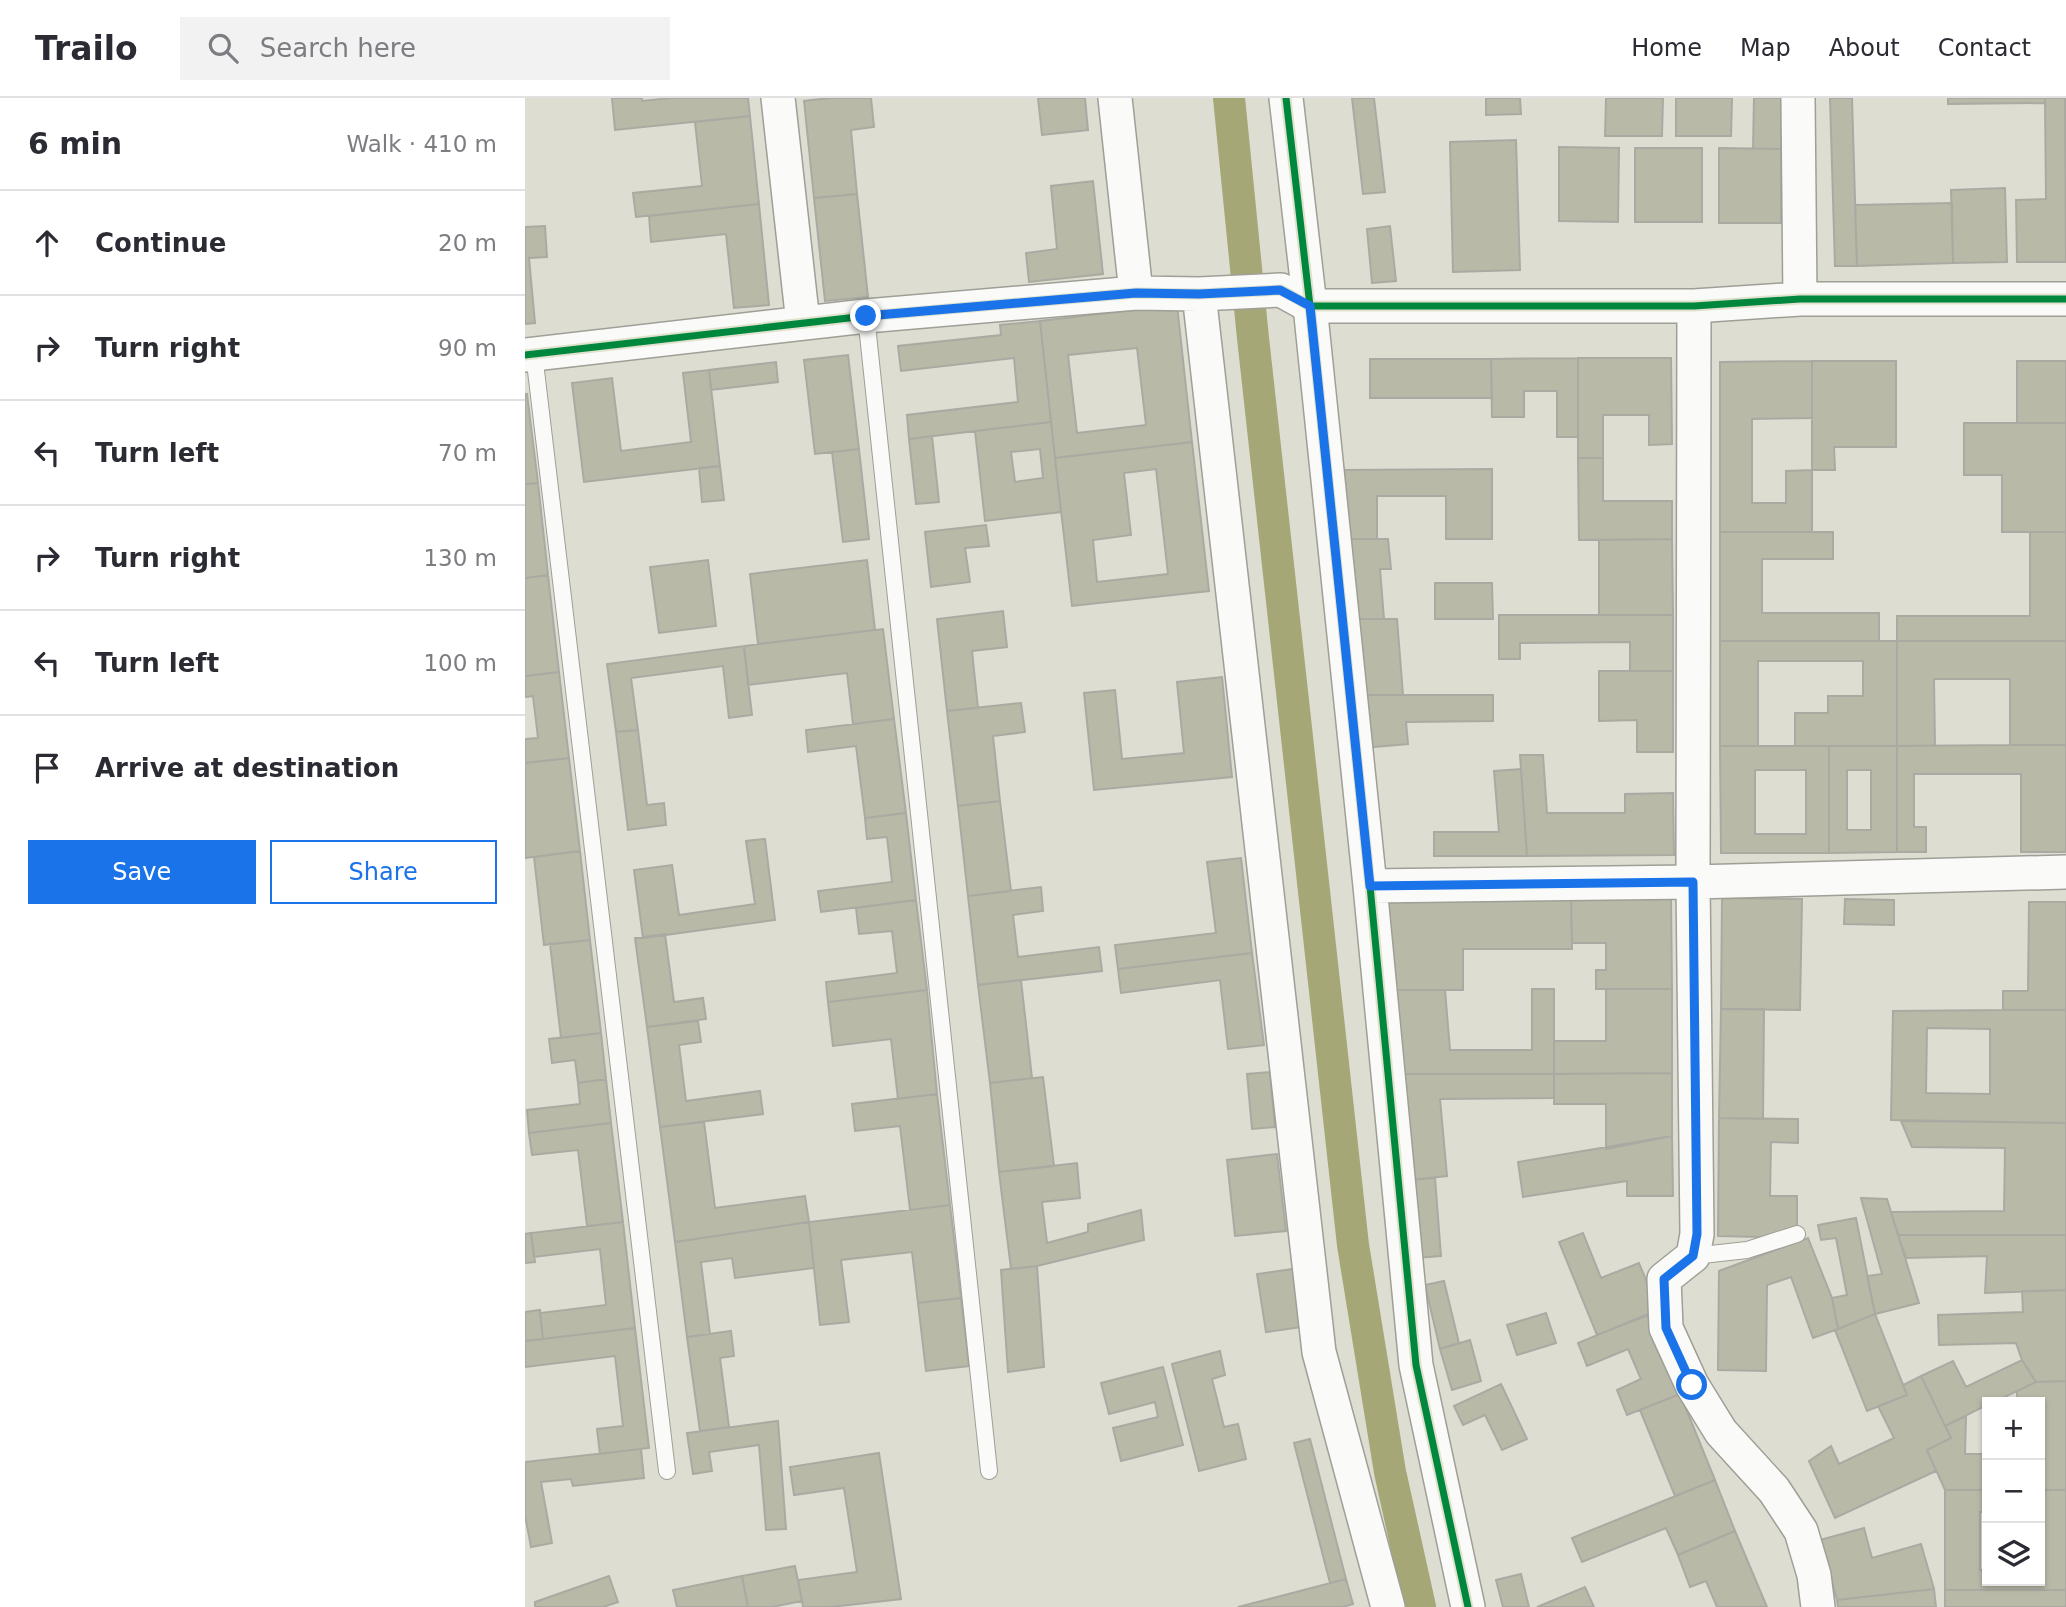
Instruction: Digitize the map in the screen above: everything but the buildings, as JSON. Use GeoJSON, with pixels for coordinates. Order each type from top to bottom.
{"type":"FeatureCollection","features":[{"type":"Feature","properties":{"kind":"street"},"geometry":{"type":"LineString","coordinates":[[778,98],[803,323]]}},
{"type":"Feature","properties":{"kind":"street"},"geometry":{"type":"LineString","coordinates":[[1115,98],[1136,293]]}},
{"type":"Feature","properties":{"kind":"street"},"geometry":{"type":"LineString","coordinates":[[1286,98],[1370,886],[1416,1365],[1468,1607]]}},
{"type":"Feature","properties":{"kind":"street"},"geometry":{"type":"LineString","coordinates":[[1798,98],[1800,299]]}},
{"type":"Feature","properties":{"kind":"street"},"geometry":{"type":"LineString","coordinates":[[529,355],[866,316],[1136,293],[1199,294],[1280,290],[1310,306],[1694,306],[1800,299],[2066,299]]}},
{"type":"Feature","properties":{"kind":"street"},"geometry":{"type":"LineString","coordinates":[[1199,294],[1319,1352],[1388,1607]]}},
{"type":"Feature","properties":{"kind":"street"},"geometry":{"type":"LineString","coordinates":[[1694,306],[1693,882],[1697,1234],[1693,1256],[1664,1279],[1666,1328],[1692,1385],[1721,1433],[1774,1490],[1801,1531],[1814,1575],[1818,1607]]}},
{"type":"Feature","properties":{"kind":"street"},"geometry":{"type":"LineString","coordinates":[[1370,886],[1693,882],[2066,872]]}},
{"type":"Feature","properties":{"kind":"lane"},"geometry":{"type":"LineString","coordinates":[[866,316],[989,1471]]}},
{"type":"Feature","properties":{"kind":"lane"},"geometry":{"type":"LineString","coordinates":[[529,355],[667,1471]]}},
{"type":"Feature","properties":{"kind":"lane"},"geometry":{"type":"LineString","coordinates":[[1693,1256],[1747,1250],[1797,1234]]}},
{"type":"Feature","properties":{"kind":"waterway"},"geometry":{"type":"LineString","coordinates":[[1229,98],[1353,1245],[1390,1472],[1420,1607]]}},
{"type":"Feature","properties":{"kind":"cycle path"},"geometry":{"type":"LineString","coordinates":[[1286,98],[1370,886],[1416,1365],[1468,1607]]}},
{"type":"Feature","properties":{"kind":"cycle path"},"geometry":{"type":"LineString","coordinates":[[525,355],[866,316],[1136,293],[1199,294],[1281,290],[1310,306],[1694,306],[1800,299],[2066,299]]}},
{"type":"Feature","properties":{"kind":"route"},"geometry":{"type":"LineString","coordinates":[[866,316],[1136,293],[1199,294],[1280,290],[1310,306],[1370,886],[1693,882],[1697,1234],[1693,1256],[1664,1279],[1666,1328],[1692,1385]]}}]}
